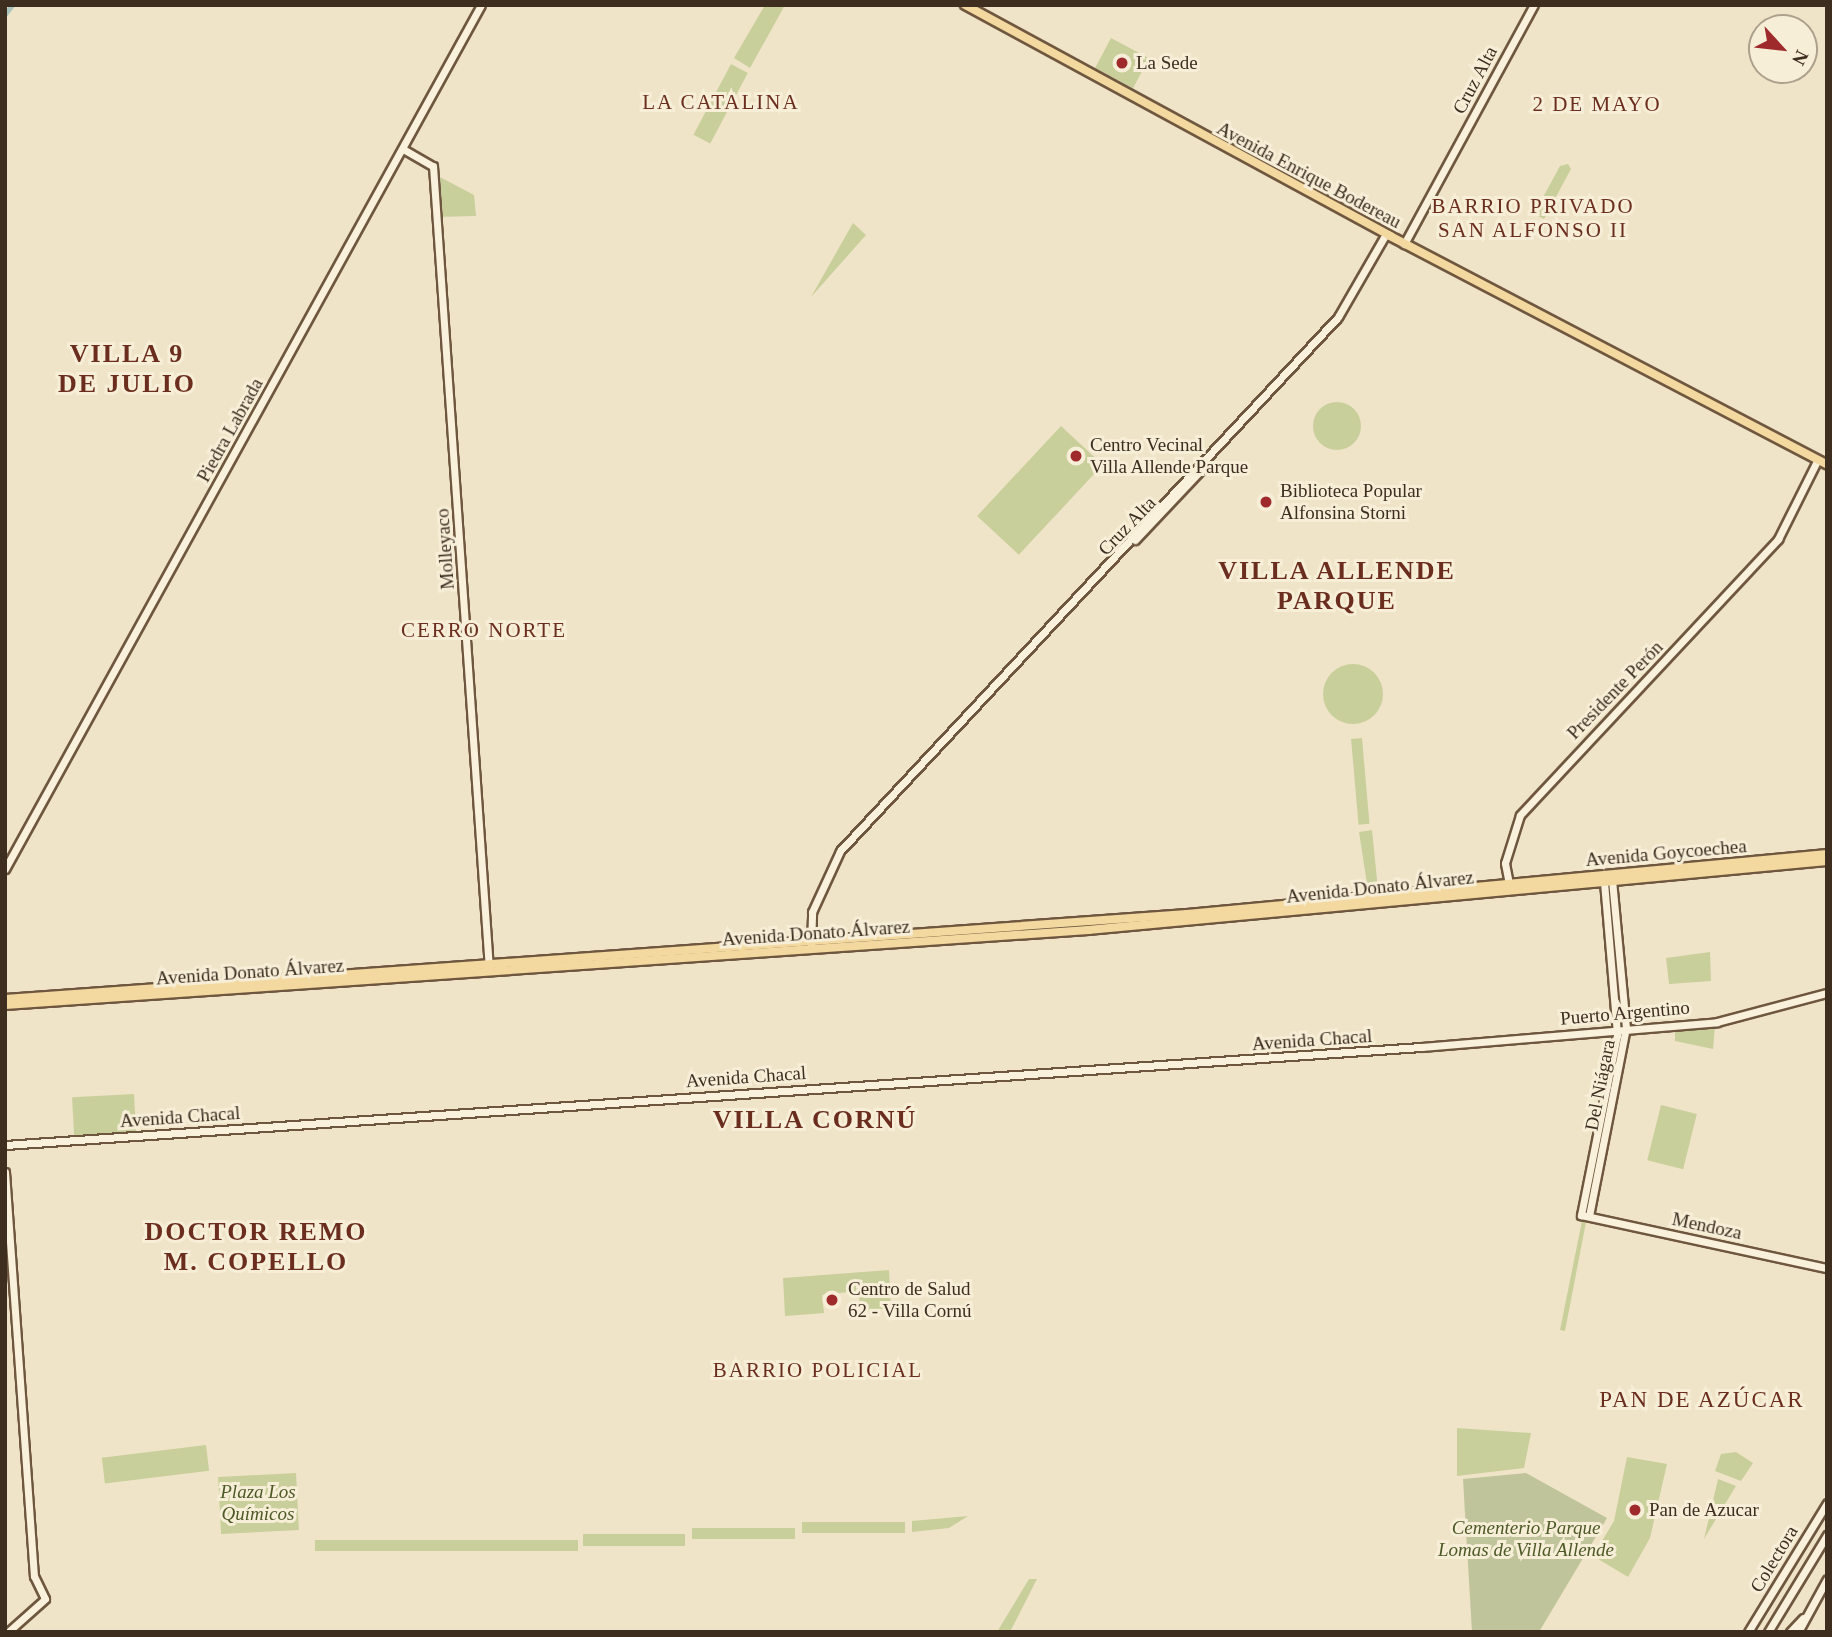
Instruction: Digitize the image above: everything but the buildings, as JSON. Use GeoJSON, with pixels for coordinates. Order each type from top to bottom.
{"type":"FeatureCollection","features":[{"type":"Feature","properties":{"kind":"main road","name":"Piedra Labrada"},"geometry":{"type":"LineString","coordinates":[[5,869],[481,5]]}},
{"type":"Feature","properties":{"kind":"main road","name":"Avenida Enrique Bodereau"},"geometry":{"type":"LineString","coordinates":[[965,5],[1404,244],[1823,462]]}},
{"type":"Feature","properties":{"kind":"main road","name":"Cruz Alta"},"geometry":{"type":"LineString","coordinates":[[1404,244],[1534,5]]}},
{"type":"Feature","properties":{"kind":"main road","name":"Molleyaco"},"geometry":{"type":"LineString","coordinates":[[403,149],[433,166],[489,969]]}},
{"type":"Feature","properties":{"kind":"main road","name":"Cruz Alta"},"geometry":{"type":"LineString","coordinates":[[811,946],[812,912],[833,861],[866,821],[1338,317],[1388,235]]}},
{"type":"Feature","properties":{"kind":"main road","name":"Presidente Perón"},"geometry":{"type":"LineString","coordinates":[[1509,887],[1505,863],[1520,815],[1785,529],[1823,462]]}},
{"type":"Feature","properties":{"kind":"main road","name":"Avenida Goycoechea"},"geometry":{"type":"LineString","coordinates":[[1608,878],[1827,854]]}},
{"type":"Feature","properties":{"kind":"main road","name":"Avenida Goycoechea"},"geometry":{"type":"LineString","coordinates":[[1509,887],[1827,861]]}},
{"type":"Feature","properties":{"kind":"main road","name":"Del Niágara"},"geometry":{"type":"LineString","coordinates":[[1585,1216],[1626,1028],[1608,878]]}},
{"type":"Feature","properties":{"kind":"main road","name":"Del Niágara"},"geometry":{"type":"LineString","coordinates":[[1585,1216],[1617,1029],[1608,878]]}},
{"type":"Feature","properties":{"kind":"main road","name":"Avenida Donato Álvarez"},"geometry":{"type":"LineString","coordinates":[[5,999],[1235,918],[1509,887]]}},
{"type":"Feature","properties":{"kind":"main road","name":"Avenida Donato Álvarez"},"geometry":{"type":"LineString","coordinates":[[5,1005],[123,993]]}},
{"type":"Feature","properties":{"kind":"main road","name":"Puerto Argentino"},"geometry":{"type":"LineString","coordinates":[[1422,1047],[1717,1022],[1827,993]]}},
{"type":"Feature","properties":{"kind":"main road","name":"Avenida Chacal"},"geometry":{"type":"LineString","coordinates":[[5,1145],[1422,1047]]}},
{"type":"Feature","properties":{"kind":"main road"},"geometry":{"type":"LineString","coordinates":[[5,1172],[34,1576],[45,1596],[42,1603],[8,1632]]}},
{"type":"Feature","properties":{"kind":"main road","name":"Mendoza"},"geometry":{"type":"LineString","coordinates":[[1585,1216],[1827,1268]]}},
{"type":"Feature","properties":{"kind":"main road","name":"Colectora"},"geometry":{"type":"LineString","coordinates":[[1748,1632],[1827,1503]]}},
{"type":"Feature","properties":{"kind":"main road"},"geometry":{"type":"LineString","coordinates":[[1771,1632],[1827,1535]]}},
{"type":"Feature","properties":{"kind":"main road"},"geometry":{"type":"LineString","coordinates":[[1771,1632],[1826,1546]]}},
{"type":"Feature","properties":{"kind":"main road"},"geometry":{"type":"LineString","coordinates":[[1790,1632],[1803,1618],[1827,1579]]}},
{"type":"Feature","properties":{"kind":"main road"},"geometry":{"type":"LineString","coordinates":[[1798,1632],[1803,1618]]}},
{"type":"Feature","properties":{"kind":"green space"},"geometry":{"type":"Polygon","coordinates":[[[765,5],[785,5],[750,68],[734,58],[765,5]]]}},
{"type":"Feature","properties":{"kind":"green space","name":"La Sede"},"geometry":{"type":"Polygon","coordinates":[[[1111,38],[1149,58],[1133,88],[1095,68],[1111,38]]]}},
{"type":"Feature","properties":{"kind":"green space"},"geometry":{"type":"Polygon","coordinates":[[[731,64],[748,73],[710,144],[693,135],[731,64]]]}},
{"type":"Feature","properties":{"kind":"green space"},"geometry":{"type":"Polygon","coordinates":[[[1568,164],[1571,169],[1544,219],[1534,214],[1560,166],[1568,164]]]}},
{"type":"Feature","properties":{"kind":"green space"},"geometry":{"type":"Polygon","coordinates":[[[438,176],[474,195],[476,216],[437,217],[438,176]]]}},
{"type":"Feature","properties":{"kind":"green space"},"geometry":{"type":"Polygon","coordinates":[[[853,223],[866,235],[811,297],[853,223]]]}},
{"type":"Feature","properties":{"kind":"green space"},"geometry":{"type":"Polygon","coordinates":[[[1337,402],[1354,409],[1361,426],[1354,443],[1337,450],[1320,443],[1313,426],[1320,409],[1337,402]]]}},
{"type":"Feature","properties":{"kind":"green space"},"geometry":{"type":"Polygon","coordinates":[[[1061,426],[1103,465],[1019,555],[977,516],[1061,426]]]}},
{"type":"Feature","properties":{"kind":"green space"},"geometry":{"type":"Polygon","coordinates":[[[1347,664],[1359,664],[1375,672],[1381,682],[1381,706],[1375,716],[1359,724],[1347,724],[1331,716],[1323,700],[1323,688],[1331,672],[1347,664]]]}},
{"type":"Feature","properties":{"kind":"green space"},"geometry":{"type":"Polygon","coordinates":[[[1362,738],[1369,824],[1359,825],[1351,739],[1362,738]]]}},
{"type":"Feature","properties":{"kind":"green space"},"geometry":{"type":"Polygon","coordinates":[[[1372,830],[1378,889],[1368,890],[1359,832],[1372,830]]]}},
{"type":"Feature","properties":{"kind":"green space"},"geometry":{"type":"Polygon","coordinates":[[[1710,952],[1711,981],[1669,984],[1666,958],[1710,952]]]}},
{"type":"Feature","properties":{"kind":"green space"},"geometry":{"type":"Polygon","coordinates":[[[1715,1025],[1713,1049],[1675,1041],[1675,1027],[1715,1025]]]}},
{"type":"Feature","properties":{"kind":"green space"},"geometry":{"type":"Polygon","coordinates":[[[134,1094],[136,1132],[74,1135],[72,1097],[134,1094]]]}},
{"type":"Feature","properties":{"kind":"green space"},"geometry":{"type":"Polygon","coordinates":[[[1661,1105],[1697,1114],[1683,1169],[1647,1160],[1661,1105]]]}},
{"type":"Feature","properties":{"kind":"green space"},"geometry":{"type":"Polygon","coordinates":[[[1583,1216],[1587,1217],[1565,1331],[1560,1330],[1583,1216]]]}},
{"type":"Feature","properties":{"kind":"green space"},"geometry":{"type":"Polygon","coordinates":[[[889,1270],[891,1308],[861,1311],[858,1291],[822,1295],[824,1313],[785,1316],[783,1278],[889,1270]]]}},
{"type":"Feature","properties":{"kind":"green space"},"geometry":{"type":"Polygon","coordinates":[[[1457,1428],[1531,1433],[1524,1468],[1457,1476],[1457,1428]]]}},
{"type":"Feature","properties":{"kind":"green space"},"geometry":{"type":"Polygon","coordinates":[[[206,1445],[209,1471],[105,1484],[102,1458],[206,1445]]]}},
{"type":"Feature","properties":{"kind":"green space"},"geometry":{"type":"Polygon","coordinates":[[[1736,1452],[1753,1463],[1741,1481],[1715,1471],[1721,1454],[1736,1452]]]}},
{"type":"Feature","properties":{"kind":"green space"},"geometry":{"type":"Polygon","coordinates":[[[1627,1457],[1667,1464],[1650,1538],[1628,1577],[1593,1556],[1614,1521],[1627,1457]]]}},
{"type":"Feature","properties":{"kind":"green space","name":"Plaza Los Químicos"},"geometry":{"type":"Polygon","coordinates":[[[296,1473],[299,1530],[221,1534],[218,1477],[296,1473]]]}},
{"type":"Feature","properties":{"kind":"green space","name":"Cementerio Parque Lomas de Villa Allende"},"geometry":{"type":"Polygon","coordinates":[[[1526,1473],[1607,1518],[1539,1632],[1472,1632],[1463,1479],[1526,1473]]]}},
{"type":"Feature","properties":{"kind":"green space"},"geometry":{"type":"Polygon","coordinates":[[[1718,1479],[1736,1486],[1704,1539],[1718,1479]]]}},
{"type":"Feature","properties":{"kind":"green space"},"geometry":{"type":"Polygon","coordinates":[[[968,1516],[949,1528],[912,1532],[912,1521],[968,1516]]]}},
{"type":"Feature","properties":{"kind":"green space"},"geometry":{"type":"Polygon","coordinates":[[[802,1522],[905,1522],[905,1533],[802,1533],[802,1522]]]}},
{"type":"Feature","properties":{"kind":"green space"},"geometry":{"type":"Polygon","coordinates":[[[692,1528],[795,1528],[795,1539],[692,1539],[692,1528]]]}},
{"type":"Feature","properties":{"kind":"green space"},"geometry":{"type":"Polygon","coordinates":[[[583,1534],[685,1534],[685,1546],[583,1546],[583,1534]]]}},
{"type":"Feature","properties":{"kind":"green space"},"geometry":{"type":"Polygon","coordinates":[[[315,1540],[578,1540],[578,1551],[315,1551],[315,1540]]]}},
{"type":"Feature","properties":{"kind":"green space"},"geometry":{"type":"Polygon","coordinates":[[[1029,1579],[1037,1579],[1010,1632],[997,1632],[1029,1579]]]}},
{"type":"Feature","properties":{"kind":"waterway"},"geometry":{"type":"LineString","coordinates":[[5,14],[12,5]]}},
{"type":"Feature","properties":{"kind":"place","name":"La Sede"},"geometry":{"type":"Point","coordinates":[1122,63]}},
{"type":"Feature","properties":{"kind":"place","name":"Centro Vecinal Villa Allende Parque"},"geometry":{"type":"Point","coordinates":[1076,456]}},
{"type":"Feature","properties":{"kind":"place","name":"Biblioteca Popular Alfonsina Storni"},"geometry":{"type":"Point","coordinates":[1266,502]}},
{"type":"Feature","properties":{"kind":"place","name":"Centro de Salud 62 - Villa Cornú"},"geometry":{"type":"Point","coordinates":[832,1300]}},
{"type":"Feature","properties":{"kind":"place","name":"Pan de Azucar"},"geometry":{"type":"Point","coordinates":[1635,1510]}},
{"type":"Feature","properties":{"kind":"district","name":"LA CATALINA"},"geometry":{"type":"Point","coordinates":[721,102]}},
{"type":"Feature","properties":{"kind":"district","name":"2 DE MAYO"},"geometry":{"type":"Point","coordinates":[1597,104]}},
{"type":"Feature","properties":{"kind":"district","name":"BARRIO PRIVADO SAN ALFONSO II"},"geometry":{"type":"Point","coordinates":[1533,218]}},
{"type":"Feature","properties":{"kind":"district","name":"VILLA 9 DE JULIO"},"geometry":{"type":"Point","coordinates":[127,369]}},
{"type":"Feature","properties":{"kind":"district","name":"VILLA ALLENDE PARQUE"},"geometry":{"type":"Point","coordinates":[1337,586]}},
{"type":"Feature","properties":{"kind":"district","name":"CERRO NORTE"},"geometry":{"type":"Point","coordinates":[484,630]}},
{"type":"Feature","properties":{"kind":"district","name":"VILLA CORNÚ"},"geometry":{"type":"Point","coordinates":[815,1120]}},
{"type":"Feature","properties":{"kind":"district","name":"DOCTOR REMO M. COPELLO"},"geometry":{"type":"Point","coordinates":[256,1247]}},
{"type":"Feature","properties":{"kind":"district","name":"BARRIO POLICIAL"},"geometry":{"type":"Point","coordinates":[818,1370]}},
{"type":"Feature","properties":{"kind":"district","name":"PAN DE AZÚCAR"},"geometry":{"type":"Point","coordinates":[1702,1400]}}]}
